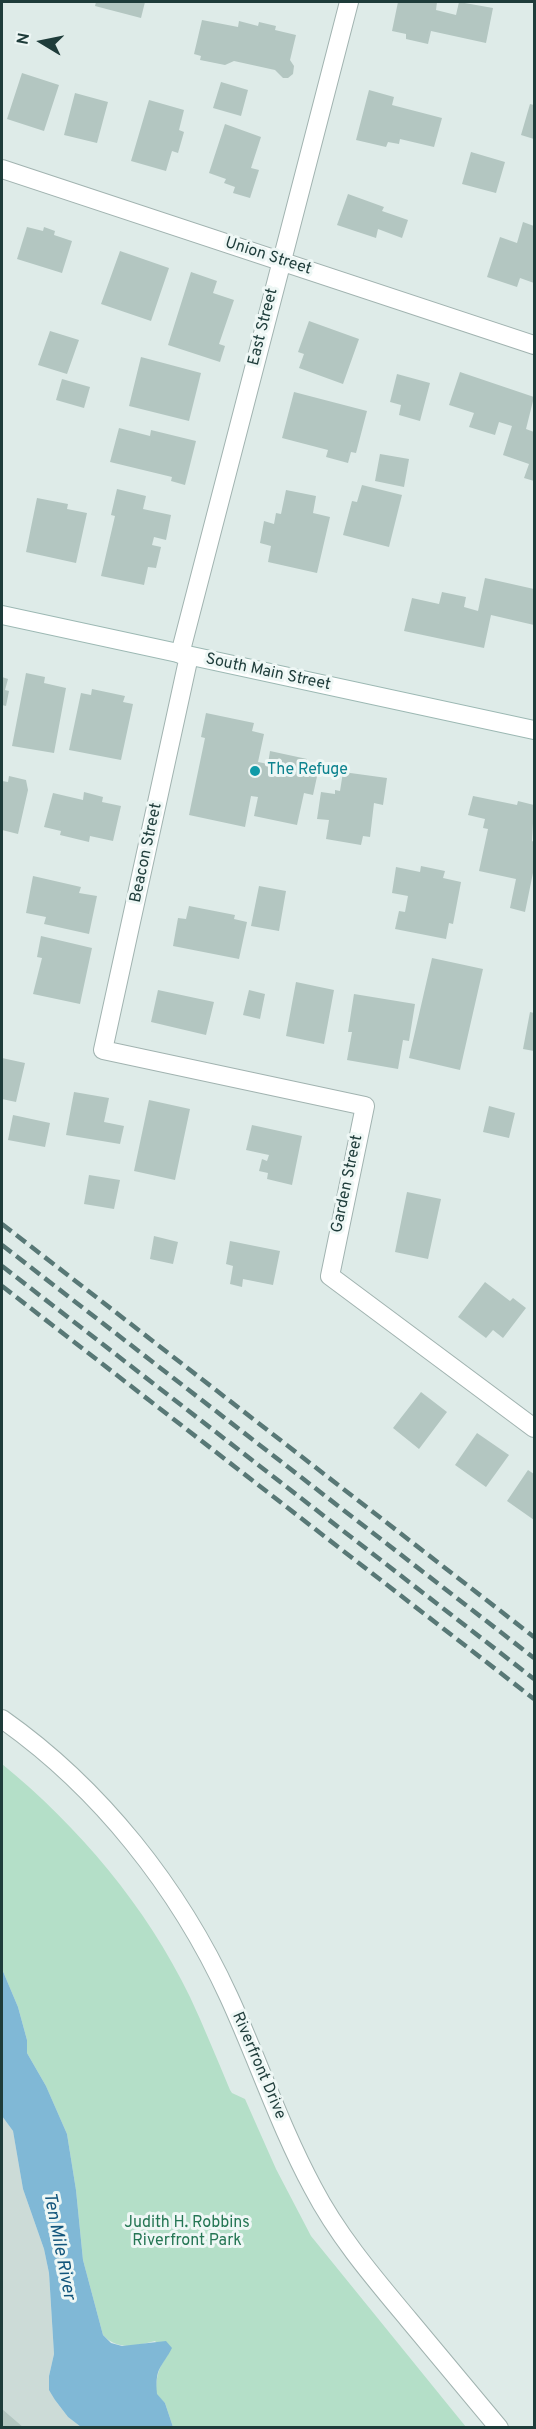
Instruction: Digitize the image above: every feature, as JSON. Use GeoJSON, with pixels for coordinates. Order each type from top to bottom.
{"type":"FeatureCollection","features":[{"type":"Feature","properties":{"kind":"street","name":"East Street"},"geometry":{"type":"LineString","coordinates":[[184,655],[281,261],[349,2]]}},
{"type":"Feature","properties":{"kind":"street","name":"Union Street"},"geometry":{"type":"LineString","coordinates":[[2,169],[534,345]]}},
{"type":"Feature","properties":{"kind":"street","name":"South Main Street"},"geometry":{"type":"LineString","coordinates":[[2,615],[534,730]]}},
{"type":"Feature","properties":{"kind":"street","name":"Beacon Street"},"geometry":{"type":"LineString","coordinates":[[102,1050],[184,655]]}},
{"type":"Feature","properties":{"kind":"street","name":"Garden Street"},"geometry":{"type":"LineString","coordinates":[[102,1050],[365,1106],[330,1276],[534,1428]]}},
{"type":"Feature","properties":{"kind":"street","name":"Riverfront Drive"},"geometry":{"type":"LineString","coordinates":[[2,1719],[93,1798],[123,1830],[166,1888],[194,1930],[218,1974],[293,2148],[324,2207],[378,2282],[499,2427]]}},
{"type":"Feature","properties":{"kind":"shaded area"},"geometry":{"type":"Polygon","coordinates":[[[2,2116],[13,2131],[23,2189],[44,2249],[49,2273],[54,2354],[49,2376],[55,2400],[68,2417],[81,2427],[2,2427],[2,2116]]]}},
{"type":"Feature","properties":{"kind":"green space","name":"Judith H. Robbins Riverfront Park"},"geometry":{"type":"Polygon","coordinates":[[[2,1764],[58,1814],[84,1841],[153,1931],[190,1997],[230,2090],[245,2099],[276,2169],[311,2236],[466,2427],[173,2427],[165,2403],[156,2394],[158,2373],[168,2355],[155,2341],[127,2346],[115,2343],[103,2335],[83,2260],[76,2190],[67,2134],[46,2086],[27,2053],[27,2040],[18,2007],[2,1969],[2,1764]]]}},
{"type":"Feature","properties":{"kind":"water","name":"Ten Mile River"},"geometry":{"type":"Polygon","coordinates":[[[2,1969],[18,2007],[27,2040],[27,2053],[46,2086],[67,2134],[76,2190],[83,2260],[103,2335],[111,2343],[122,2346],[166,2341],[172,2348],[157,2378],[157,2394],[165,2403],[173,2427],[81,2427],[68,2417],[49,2390],[49,2376],[54,2354],[49,2273],[44,2249],[23,2189],[13,2131],[2,2116],[2,1969]]]}},
{"type":"Feature","properties":{"kind":"building"},"geometry":{"type":"Polygon","coordinates":[[[96,2],[145,2],[141,18],[95,6],[96,2]]]}},
{"type":"Feature","properties":{"kind":"building"},"geometry":{"type":"Polygon","coordinates":[[[398,2],[437,2],[436,10],[456,15],[459,2],[493,8],[486,43],[431,31],[428,44],[406,39],[406,34],[392,31],[398,2]]]}},
{"type":"Feature","properties":{"kind":"building"},"geometry":{"type":"Polygon","coordinates":[[[202,20],[238,27],[239,21],[258,26],[259,22],[276,26],[275,30],[296,35],[290,60],[294,66],[293,74],[288,78],[283,78],[275,70],[234,61],[225,65],[200,60],[201,56],[194,54],[202,20]]]}},
{"type":"Feature","properties":{"kind":"building"},"geometry":{"type":"Polygon","coordinates":[[[22,73],[59,85],[44,131],[7,119],[22,73]]]}},
{"type":"Feature","properties":{"kind":"building"},"geometry":{"type":"Polygon","coordinates":[[[221,82],[248,90],[241,116],[213,108],[221,82]]]}},
{"type":"Feature","properties":{"kind":"building"},"geometry":{"type":"Polygon","coordinates":[[[369,90],[394,97],[392,105],[442,118],[434,147],[400,139],[399,144],[388,142],[386,147],[356,140],[369,90]]]}},
{"type":"Feature","properties":{"kind":"building"},"geometry":{"type":"Polygon","coordinates":[[[75,93],[108,102],[97,143],[64,135],[75,93]]]}},
{"type":"Feature","properties":{"kind":"building"},"geometry":{"type":"Polygon","coordinates":[[[149,100],[184,110],[179,130],[184,132],[178,153],[172,151],[166,171],[131,161],[149,100]]]}},
{"type":"Feature","properties":{"kind":"building"},"geometry":{"type":"Polygon","coordinates":[[[530,104],[534,105],[534,139],[521,135],[530,104]]]}},
{"type":"Feature","properties":{"kind":"building"},"geometry":{"type":"Polygon","coordinates":[[[225,124],[261,137],[251,168],[259,170],[250,198],[233,193],[235,187],[224,183],[226,179],[209,173],[225,124]]]}},
{"type":"Feature","properties":{"kind":"building"},"geometry":{"type":"Polygon","coordinates":[[[471,152],[505,162],[496,193],[462,184],[471,152]]]}},
{"type":"Feature","properties":{"kind":"building"},"geometry":{"type":"Polygon","coordinates":[[[348,194],[384,207],[382,211],[408,220],[402,238],[378,229],[376,238],[337,225],[348,194]]]}},
{"type":"Feature","properties":{"kind":"building"},"geometry":{"type":"Polygon","coordinates":[[[523,222],[534,226],[534,283],[520,278],[517,287],[487,277],[500,237],[517,243],[523,222]]]}},
{"type":"Feature","properties":{"kind":"building"},"geometry":{"type":"Polygon","coordinates":[[[27,227],[43,231],[44,227],[55,231],[54,235],[72,241],[62,273],[17,259],[27,227]]]}},
{"type":"Feature","properties":{"kind":"building"},"geometry":{"type":"Polygon","coordinates":[[[120,251],[169,268],[151,321],[101,304],[120,251]]]}},
{"type":"Feature","properties":{"kind":"building"},"geometry":{"type":"Polygon","coordinates":[[[191,272],[217,281],[213,293],[234,300],[219,344],[225,346],[220,362],[168,345],[191,272]]]}},
{"type":"Feature","properties":{"kind":"building"},"geometry":{"type":"Polygon","coordinates":[[[309,321],[359,339],[343,384],[299,368],[304,354],[298,352],[309,321]]]}},
{"type":"Feature","properties":{"kind":"building"},"geometry":{"type":"Polygon","coordinates":[[[50,331],[79,340],[67,374],[38,365],[50,331]]]}},
{"type":"Feature","properties":{"kind":"building"},"geometry":{"type":"Polygon","coordinates":[[[141,357],[201,373],[189,421],[129,406],[141,357]]]}},
{"type":"Feature","properties":{"kind":"building"},"geometry":{"type":"Polygon","coordinates":[[[460,372],[534,397],[526,429],[534,432],[534,481],[524,478],[529,464],[503,455],[512,426],[499,422],[495,435],[469,427],[474,413],[449,405],[460,372]]]}},
{"type":"Feature","properties":{"kind":"building"},"geometry":{"type":"Polygon","coordinates":[[[397,374],[430,383],[420,421],[399,415],[401,405],[390,402],[397,374]]]}},
{"type":"Feature","properties":{"kind":"building"},"geometry":{"type":"Polygon","coordinates":[[[62,379],[90,387],[84,408],[56,400],[62,379]]]}},
{"type":"Feature","properties":{"kind":"building"},"geometry":{"type":"Polygon","coordinates":[[[294,392],[367,411],[356,453],[351,452],[348,463],[326,457],[328,450],[282,438],[294,392]]]}},
{"type":"Feature","properties":{"kind":"building"},"geometry":{"type":"Polygon","coordinates":[[[119,428],[150,436],[151,430],[196,441],[185,485],[171,481],[172,477],[110,462],[119,428]]]}},
{"type":"Feature","properties":{"kind":"building"},"geometry":{"type":"Polygon","coordinates":[[[380,454],[409,459],[404,487],[375,481],[380,454]]]}},
{"type":"Feature","properties":{"kind":"building"},"geometry":{"type":"Polygon","coordinates":[[[362,485],[402,495],[389,547],[343,535],[352,501],[357,502],[362,485]]]}},
{"type":"Feature","properties":{"kind":"building"},"geometry":{"type":"Polygon","coordinates":[[[117,489],[146,496],[143,509],[171,515],[166,540],[154,537],[152,545],[161,547],[156,568],[148,567],[144,585],[101,576],[115,516],[111,515],[117,489]]]}},
{"type":"Feature","properties":{"kind":"building"},"geometry":{"type":"Polygon","coordinates":[[[286,490],[316,496],[313,513],[330,517],[317,573],[268,562],[271,546],[260,543],[264,521],[274,524],[276,513],[281,514],[286,490]]]}},
{"type":"Feature","properties":{"kind":"building"},"geometry":{"type":"Polygon","coordinates":[[[37,498],[68,504],[67,509],[87,513],[76,563],[26,552],[37,498]]]}},
{"type":"Feature","properties":{"kind":"building"},"geometry":{"type":"Polygon","coordinates":[[[485,578],[534,589],[534,625],[491,615],[484,648],[404,631],[412,598],[439,604],[442,592],[466,597],[464,607],[478,611],[485,578]]]}},
{"type":"Feature","properties":{"kind":"building"},"geometry":{"type":"Polygon","coordinates":[[[26,673],[45,677],[44,683],[66,688],[54,753],[12,746],[26,673]]]}},
{"type":"Feature","properties":{"kind":"building"},"geometry":{"type":"Polygon","coordinates":[[[2,677],[8,679],[5,690],[9,691],[6,706],[2,705],[2,677]]]}},
{"type":"Feature","properties":{"kind":"building"},"geometry":{"type":"Polygon","coordinates":[[[92,689],[125,696],[123,702],[133,704],[121,760],[69,750],[81,693],[91,695],[92,689]]]}},
{"type":"Feature","properties":{"kind":"building","name":"The Refuge"},"geometry":{"type":"Polygon","coordinates":[[[206,713],[254,723],[252,731],[264,734],[258,762],[268,764],[270,751],[307,759],[306,769],[318,772],[313,795],[304,793],[297,825],[254,816],[258,797],[251,796],[245,827],[189,815],[205,738],[201,737],[206,713]]]}},
{"type":"Feature","properties":{"kind":"building"},"geometry":{"type":"Polygon","coordinates":[[[343,772],[387,778],[383,805],[374,803],[370,837],[363,836],[361,845],[326,839],[329,820],[317,819],[321,792],[335,794],[335,790],[340,791],[343,772]]]}},
{"type":"Feature","properties":{"kind":"building"},"geometry":{"type":"Polygon","coordinates":[[[9,776],[26,780],[28,790],[18,834],[2,830],[2,781],[8,782],[9,776]]]}},
{"type":"Feature","properties":{"kind":"building"},"geometry":{"type":"Polygon","coordinates":[[[84,792],[103,797],[102,802],[121,806],[113,841],[90,836],[89,842],[60,835],[61,831],[44,827],[53,793],[83,800],[84,792]]]}},
{"type":"Feature","properties":{"kind":"building"},"geometry":{"type":"Polygon","coordinates":[[[473,796],[517,805],[518,801],[534,805],[532,841],[534,842],[534,868],[525,912],[510,908],[516,879],[479,871],[488,829],[483,828],[485,819],[468,815],[473,796]]]}},
{"type":"Feature","properties":{"kind":"building"},"geometry":{"type":"Polygon","coordinates":[[[421,866],[445,871],[443,878],[461,882],[453,924],[449,923],[446,939],[395,929],[399,911],[405,912],[408,896],[392,893],[396,867],[420,872],[421,866]]]}},
{"type":"Feature","properties":{"kind":"building"},"geometry":{"type":"Polygon","coordinates":[[[33,876],[81,887],[79,893],[97,896],[89,934],[44,924],[46,917],[26,913],[33,876]]]}},
{"type":"Feature","properties":{"kind":"building"},"geometry":{"type":"Polygon","coordinates":[[[259,886],[286,891],[279,931],[251,926],[259,886]]]}},
{"type":"Feature","properties":{"kind":"building"},"geometry":{"type":"Polygon","coordinates":[[[189,906],[235,915],[234,919],[247,922],[239,959],[173,946],[178,918],[186,919],[189,906]]]}},
{"type":"Feature","properties":{"kind":"building"},"geometry":{"type":"Polygon","coordinates":[[[41,936],[92,948],[80,1004],[33,994],[42,958],[37,957],[41,936]]]}},
{"type":"Feature","properties":{"kind":"building"},"geometry":{"type":"Polygon","coordinates":[[[432,958],[483,969],[460,1070],[409,1058],[432,958]]]}},
{"type":"Feature","properties":{"kind":"building"},"geometry":{"type":"Polygon","coordinates":[[[296,982],[334,990],[324,1044],[286,1036],[296,982]]]}},
{"type":"Feature","properties":{"kind":"building"},"geometry":{"type":"Polygon","coordinates":[[[158,990],[214,1002],[206,1035],[151,1022],[158,990]]]}},
{"type":"Feature","properties":{"kind":"building"},"geometry":{"type":"Polygon","coordinates":[[[249,990],[265,994],[260,1019],[243,1015],[249,990]]]}},
{"type":"Feature","properties":{"kind":"building"},"geometry":{"type":"Polygon","coordinates":[[[354,994],[415,1004],[409,1041],[403,1040],[398,1069],[347,1060],[352,1032],[348,1032],[354,994]]]}},
{"type":"Feature","properties":{"kind":"building"},"geometry":{"type":"Polygon","coordinates":[[[530,1012],[534,1013],[534,1051],[523,1049],[530,1012]]]}},
{"type":"Feature","properties":{"kind":"building"},"geometry":{"type":"Polygon","coordinates":[[[2,1058],[25,1063],[16,1102],[2,1099],[2,1058]]]}},
{"type":"Feature","properties":{"kind":"building"},"geometry":{"type":"Polygon","coordinates":[[[74,1092],[109,1098],[104,1122],[124,1126],[120,1144],[66,1135],[74,1092]]]}},
{"type":"Feature","properties":{"kind":"building"},"geometry":{"type":"Polygon","coordinates":[[[149,1100],[190,1109],[175,1180],[134,1171],[149,1100]]]}},
{"type":"Feature","properties":{"kind":"building"},"geometry":{"type":"Polygon","coordinates":[[[489,1106],[515,1113],[509,1138],[483,1132],[489,1106]]]}},
{"type":"Feature","properties":{"kind":"building"},"geometry":{"type":"Polygon","coordinates":[[[13,1115],[50,1123],[45,1147],[8,1140],[13,1115]]]}},
{"type":"Feature","properties":{"kind":"building"},"geometry":{"type":"Polygon","coordinates":[[[252,1125],[302,1136],[292,1185],[267,1179],[268,1173],[259,1171],[262,1159],[267,1161],[269,1155],[246,1150],[252,1125]]]}},
{"type":"Feature","properties":{"kind":"building"},"geometry":{"type":"Polygon","coordinates":[[[89,1175],[120,1180],[114,1209],[84,1204],[89,1175]]]}},
{"type":"Feature","properties":{"kind":"building"},"geometry":{"type":"Polygon","coordinates":[[[407,1192],[441,1199],[428,1259],[395,1252],[407,1192]]]}},
{"type":"Feature","properties":{"kind":"building"},"geometry":{"type":"Polygon","coordinates":[[[154,1236],[178,1242],[173,1264],[150,1259],[154,1236]]]}},
{"type":"Feature","properties":{"kind":"building"},"geometry":{"type":"Polygon","coordinates":[[[230,1241],[280,1251],[273,1285],[243,1279],[242,1287],[230,1284],[233,1266],[226,1264],[230,1241]]]}},
{"type":"Feature","properties":{"kind":"building"},"geometry":{"type":"Polygon","coordinates":[[[485,1282],[510,1301],[513,1298],[526,1308],[503,1338],[493,1330],[486,1338],[458,1317],[485,1282]]]}},
{"type":"Feature","properties":{"kind":"building"},"geometry":{"type":"Polygon","coordinates":[[[421,1392],[447,1412],[419,1449],[393,1428],[421,1392]]]}},
{"type":"Feature","properties":{"kind":"building"},"geometry":{"type":"Polygon","coordinates":[[[477,1433],[509,1455],[486,1487],[455,1465],[477,1433]]]}},
{"type":"Feature","properties":{"kind":"building"},"geometry":{"type":"Polygon","coordinates":[[[528,1470],[534,1474],[534,1520],[507,1501],[528,1470]]]}},
{"type":"Feature","properties":{"kind":"building"},"geometry":{"type":"Polygon","coordinates":[[[2,2409],[24,2428],[2,2428],[2,2409]]]}},
{"type":"Feature","properties":{"kind":"railway"},"geometry":{"type":"LineString","coordinates":[[2,1224],[534,1637]]}},
{"type":"Feature","properties":{"kind":"railway"},"geometry":{"type":"LineString","coordinates":[[2,1245],[534,1658]]}},
{"type":"Feature","properties":{"kind":"railway"},"geometry":{"type":"LineString","coordinates":[[2,1266],[534,1679]]}},
{"type":"Feature","properties":{"kind":"railway"},"geometry":{"type":"LineString","coordinates":[[2,1286],[534,1699]]}},
{"type":"Feature","properties":{"kind":"place","name":"The Refuge"},"geometry":{"type":"Point","coordinates":[255,771]}}]}
